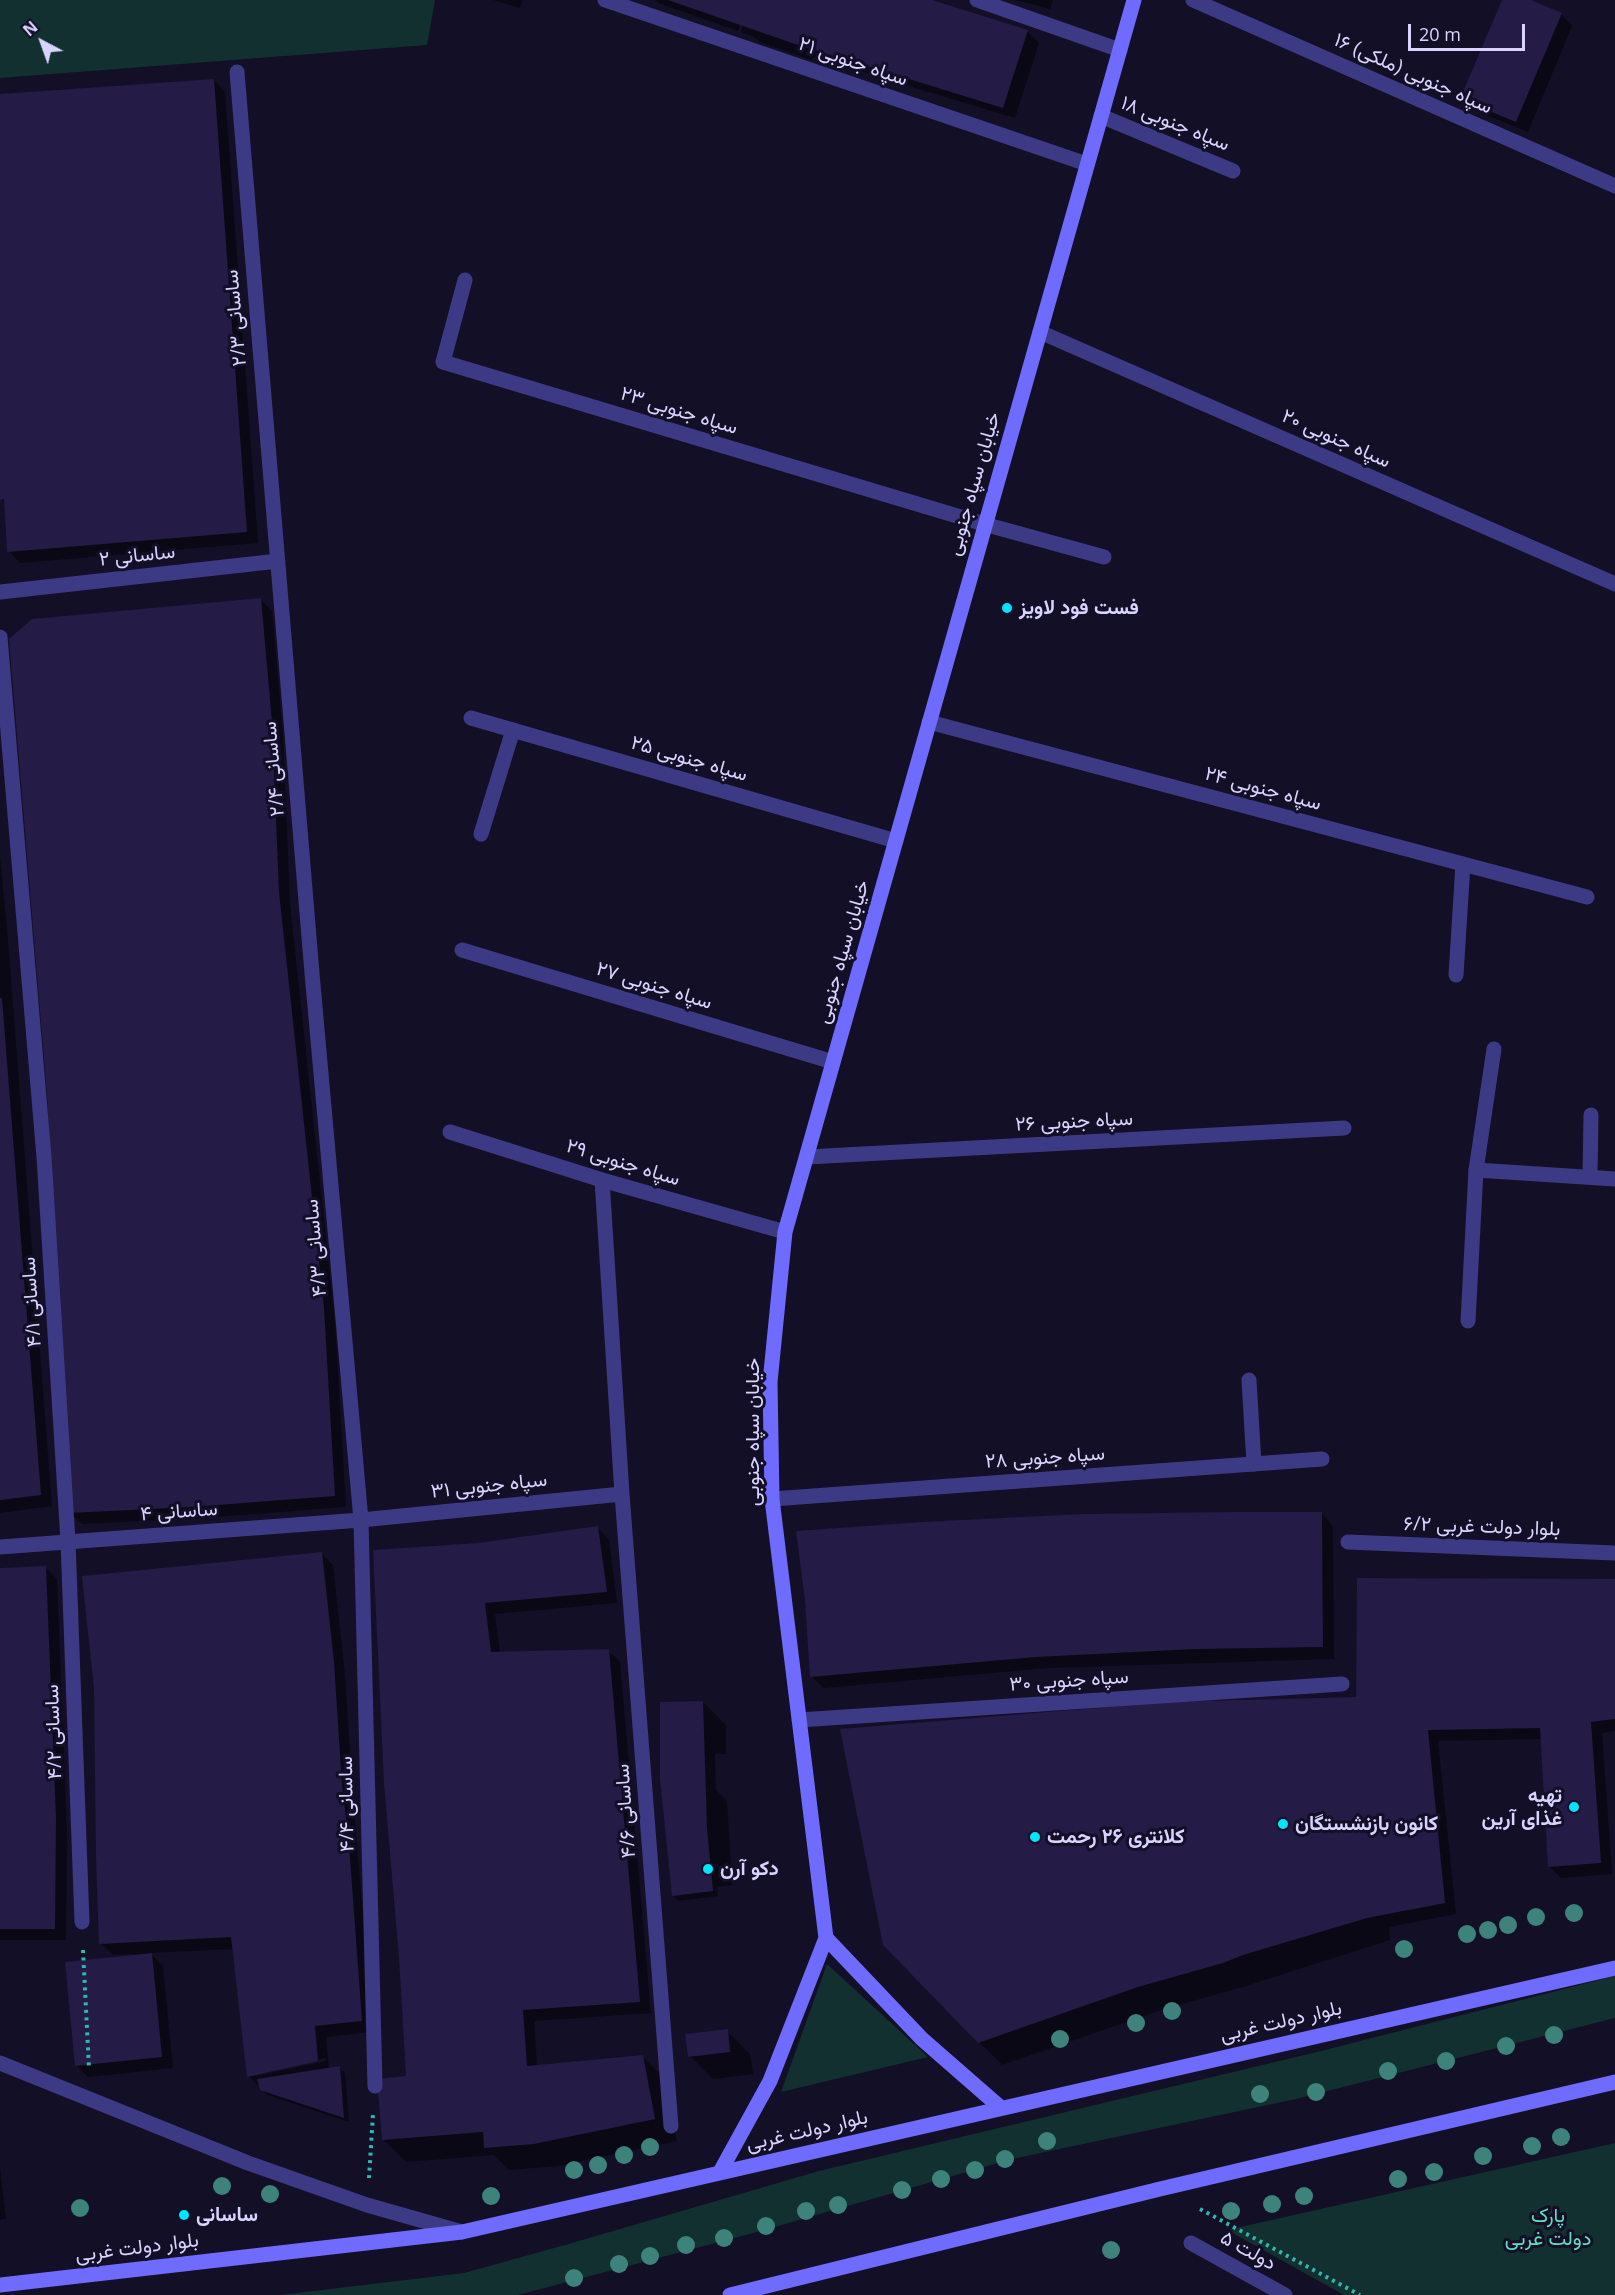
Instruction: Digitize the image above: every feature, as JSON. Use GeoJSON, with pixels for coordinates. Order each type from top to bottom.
{"type":"FeatureCollection","features":[{"type":"Feature","properties":{"kind":"main road","name":"خیابان سپاه جنوبی"},"geometry":{"type":"LineString","coordinates":[[826,1938],[772,1499],[770,1382],[785,1232],[1134,0]]}},
{"type":"Feature","properties":{"kind":"main road"},"geometry":{"type":"LineString","coordinates":[[720,2172],[770,2080],[826,1938],[922,2038],[1001,2108]]}},
{"type":"Feature","properties":{"kind":"main road","name":"بلوار دولت غربی"},"geometry":{"type":"LineString","coordinates":[[0,2285],[462,2232],[1615,1968]]}},
{"type":"Feature","properties":{"kind":"main road"},"geometry":{"type":"LineString","coordinates":[[730,2295],[1160,2189],[1615,2082]]}},
{"type":"Feature","properties":{"kind":"street","name":"۲۱ سپاه جنوبی"},"geometry":{"type":"LineString","coordinates":[[605,0],[631,4],[1087,164]]}},
{"type":"Feature","properties":{"kind":"street"},"geometry":{"type":"LineString","coordinates":[[977,0],[1120,50]]}},
{"type":"Feature","properties":{"kind":"street","name":"۱۶ سپاه جنوبی (ملکی)"},"geometry":{"type":"LineString","coordinates":[[1193,0],[1615,186]]}},
{"type":"Feature","properties":{"kind":"street","name":"۲/۳ ساسانی"},"geometry":{"type":"LineString","coordinates":[[237,72],[278,561]]}},
{"type":"Feature","properties":{"kind":"street","name":"۱۸ سپاه جنوبی"},"geometry":{"type":"LineString","coordinates":[[1101,116],[1233,171]]}},
{"type":"Feature","properties":{"kind":"street","name":"۲۳ سپاه جنوبی"},"geometry":{"type":"LineString","coordinates":[[465,280],[443,362],[984,524]]}},
{"type":"Feature","properties":{"kind":"street","name":"۲۰ سپاه جنوبی"},"geometry":{"type":"LineString","coordinates":[[1040,332],[1615,584]]}},
{"type":"Feature","properties":{"kind":"street"},"geometry":{"type":"LineString","coordinates":[[984,524],[1104,557]]}},
{"type":"Feature","properties":{"kind":"street","name":"۲ ساسانی"},"geometry":{"type":"LineString","coordinates":[[0,592],[278,561]]}},
{"type":"Feature","properties":{"kind":"street","name":"۲/۴ ساسانی"},"geometry":{"type":"LineString","coordinates":[[278,561],[312,973]]}},
{"type":"Feature","properties":{"kind":"street","name":"۴/۱ ساسانی"},"geometry":{"type":"LineString","coordinates":[[0,637],[44,1157],[68,1541]]}},
{"type":"Feature","properties":{"kind":"street","name":"۲۵ سپاه جنوبی"},"geometry":{"type":"LineString","coordinates":[[471,718],[896,841]]}},
{"type":"Feature","properties":{"kind":"street","name":"۲۴ سپاه جنوبی"},"geometry":{"type":"LineString","coordinates":[[929,722],[1587,897]]}},
{"type":"Feature","properties":{"kind":"street"},"geometry":{"type":"LineString","coordinates":[[482,834],[513,730]]}},
{"type":"Feature","properties":{"kind":"street"},"geometry":{"type":"LineString","coordinates":[[1456,975],[1463,864]]}},
{"type":"Feature","properties":{"kind":"street","name":"۲۷ سپاه جنوبی"},"geometry":{"type":"LineString","coordinates":[[462,950],[834,1062]]}},
{"type":"Feature","properties":{"kind":"street","name":"۴/۳ ساسانی"},"geometry":{"type":"LineString","coordinates":[[312,973],[361,1520]]}},
{"type":"Feature","properties":{"kind":"street"},"geometry":{"type":"LineString","coordinates":[[1468,1320],[1476,1170],[1494,1049]]}},
{"type":"Feature","properties":{"kind":"street"},"geometry":{"type":"LineString","coordinates":[[1590,1176],[1591,1115]]}},
{"type":"Feature","properties":{"kind":"street","name":"۲۶ سپاه جنوبی"},"geometry":{"type":"LineString","coordinates":[[807,1157],[1344,1128]]}},
{"type":"Feature","properties":{"kind":"street","name":"۲۹ سپاه جنوبی"},"geometry":{"type":"LineString","coordinates":[[450,1132],[602,1180],[785,1232]]}},
{"type":"Feature","properties":{"kind":"street"},"geometry":{"type":"LineString","coordinates":[[1476,1170],[1615,1179]]}},
{"type":"Feature","properties":{"kind":"street","name":"۴/۶ ساسانی"},"geometry":{"type":"LineString","coordinates":[[602,1180],[622,1494],[671,2126]]}},
{"type":"Feature","properties":{"kind":"street"},"geometry":{"type":"LineString","coordinates":[[1249,1380],[1254,1464]]}},
{"type":"Feature","properties":{"kind":"street","name":"۲۸ سپاه جنوبی"},"geometry":{"type":"LineString","coordinates":[[772,1499],[1322,1459]]}},
{"type":"Feature","properties":{"kind":"street","name":"۳۱ سپاه جنوبی"},"geometry":{"type":"LineString","coordinates":[[361,1520],[622,1494]]}},
{"type":"Feature","properties":{"kind":"street","name":"۴ ساسانی"},"geometry":{"type":"LineString","coordinates":[[0,1547],[361,1520]]}},
{"type":"Feature","properties":{"kind":"street","name":"۴/۴ ساسانی"},"geometry":{"type":"LineString","coordinates":[[361,1520],[375,2086]]}},
{"type":"Feature","properties":{"kind":"street","name":"۴/۲ ساسانی"},"geometry":{"type":"LineString","coordinates":[[68,1541],[82,1922]]}},
{"type":"Feature","properties":{"kind":"street","name":"بلوار دولت غربی ۶/۲"},"geometry":{"type":"LineString","coordinates":[[1348,1542],[1615,1553]]}},
{"type":"Feature","properties":{"kind":"street","name":"۳۰ سپاه جنوبی"},"geometry":{"type":"LineString","coordinates":[[799,1720],[1342,1684]]}},
{"type":"Feature","properties":{"kind":"street"},"geometry":{"type":"LineString","coordinates":[[0,2062],[248,2163],[367,2205],[462,2232]]}},
{"type":"Feature","properties":{"kind":"street","name":"۵ دولت"},"geometry":{"type":"LineString","coordinates":[[1191,2243],[1285,2295]]}},
{"type":"Feature","properties":{"kind":"path"},"geometry":{"type":"LineString","coordinates":[[82,1922],[90,2098]]}},
{"type":"Feature","properties":{"kind":"path"},"geometry":{"type":"LineString","coordinates":[[367,2205],[375,2086]]}},
{"type":"Feature","properties":{"kind":"path"},"geometry":{"type":"LineString","coordinates":[[1160,2189],[1360,2295]]}},
{"type":"Feature","properties":{"kind":"green space"},"geometry":{"type":"Polygon","coordinates":[[[0,0],[435,0],[427,45],[0,78],[0,0]]]}},
{"type":"Feature","properties":{"kind":"green space"},"geometry":{"type":"Polygon","coordinates":[[[827,1964],[928,2057],[781,2092],[827,1964]]]}},
{"type":"Feature","properties":{"kind":"green space"},"geometry":{"type":"Polygon","coordinates":[[[1615,1976],[1615,2018],[1296,2099],[1012,2159],[757,2232],[518,2295],[280,2295],[464,2273],[819,2171],[1321,2051],[1615,1976]]]}},
{"type":"Feature","properties":{"kind":"green space","name":"پارک دولت غربی"},"geometry":{"type":"Polygon","coordinates":[[[1615,2143],[1615,2295],[1344,2295],[1227,2230],[1615,2143]]]}},
{"type":"Feature","properties":{"kind":"building"},"geometry":{"type":"Polygon","coordinates":[[[668,0],[932,0],[1028,30],[1003,108],[795,44],[668,0]]]}},
{"type":"Feature","properties":{"kind":"building"},"geometry":{"type":"Polygon","coordinates":[[[1502,0],[1531,0],[1562,13],[1516,122],[1460,99],[1502,0]]]}},
{"type":"Feature","properties":{"kind":"building"},"geometry":{"type":"Polygon","coordinates":[[[214,79],[247,532],[7,552],[4,499],[0,500],[0,94],[214,79]]]}},
{"type":"Feature","properties":{"kind":"building"},"geometry":{"type":"Polygon","coordinates":[[[261,598],[272,722],[279,892],[324,1308],[335,1496],[69,1513],[47,1095],[9,639],[32,619],[261,598]]]}},
{"type":"Feature","properties":{"kind":"building"},"geometry":{"type":"Polygon","coordinates":[[[0,998],[2,998],[41,1495],[0,1500],[0,998]]]}},
{"type":"Feature","properties":{"kind":"building"},"geometry":{"type":"Polygon","coordinates":[[[1322,1512],[1323,1647],[1195,1649],[1036,1657],[810,1677],[805,1601],[796,1531],[1082,1514],[1322,1512]]]}},
{"type":"Feature","properties":{"kind":"building"},"geometry":{"type":"Polygon","coordinates":[[[598,1526],[607,1592],[485,1603],[491,1652],[609,1649],[640,2002],[523,2010],[527,2066],[643,2055],[655,2119],[534,2144],[484,2148],[483,2132],[382,2140],[377,2079],[406,2076],[399,1958],[384,1783],[373,1550],[478,1543],[598,1526]]]}},
{"type":"Feature","properties":{"kind":"building"},"geometry":{"type":"Polygon","coordinates":[[[322,1552],[334,1662],[362,2021],[315,2026],[318,2061],[247,2077],[231,1937],[99,1944],[94,1689],[82,1576],[322,1552]]]}},
{"type":"Feature","properties":{"kind":"building"},"geometry":{"type":"Polygon","coordinates":[[[46,1566],[56,1818],[55,1929],[0,1929],[0,1568],[46,1566]]]}},
{"type":"Feature","properties":{"kind":"building"},"geometry":{"type":"Polygon","coordinates":[[[1357,1578],[1615,1579],[1615,1719],[1591,1722],[1601,1863],[1548,1867],[1540,1728],[1428,1730],[1445,1903],[1367,1918],[1243,1955],[1223,1963],[1138,1987],[978,2043],[883,1945],[840,1729],[1169,1702],[1356,1697],[1357,1578]]]}},
{"type":"Feature","properties":{"kind":"building"},"geometry":{"type":"Polygon","coordinates":[[[703,1701],[707,1828],[713,1891],[672,1896],[660,1779],[660,1702],[703,1701]]]}},
{"type":"Feature","properties":{"kind":"building"},"geometry":{"type":"Polygon","coordinates":[[[152,1953],[162,2057],[75,2066],[65,1962],[152,1953]]]}},
{"type":"Feature","properties":{"kind":"building"},"geometry":{"type":"Polygon","coordinates":[[[728,2029],[730,2052],[688,2057],[685,2034],[728,2029]]]}},
{"type":"Feature","properties":{"kind":"building"},"geometry":{"type":"Polygon","coordinates":[[[340,2066],[344,2118],[260,2090],[257,2079],[340,2066]]]}},
{"type":"Feature","properties":{"kind":"place","name":"فست فود لاویز"},"geometry":{"type":"Point","coordinates":[1007,608]}},
{"type":"Feature","properties":{"kind":"place","name":"تهیه غذای آرین"},"geometry":{"type":"Point","coordinates":[1574,1807]}},
{"type":"Feature","properties":{"kind":"place","name":"کانون بازنشستگان"},"geometry":{"type":"Point","coordinates":[1283,1824]}},
{"type":"Feature","properties":{"kind":"place","name":"کلانتری ۲۶ رحمت"},"geometry":{"type":"Point","coordinates":[1035,1837]}},
{"type":"Feature","properties":{"kind":"place","name":"دکو آرن"},"geometry":{"type":"Point","coordinates":[708,1869]}},
{"type":"Feature","properties":{"kind":"place","name":"ساسانی"},"geometry":{"type":"Point","coordinates":[184,2215]}}]}
